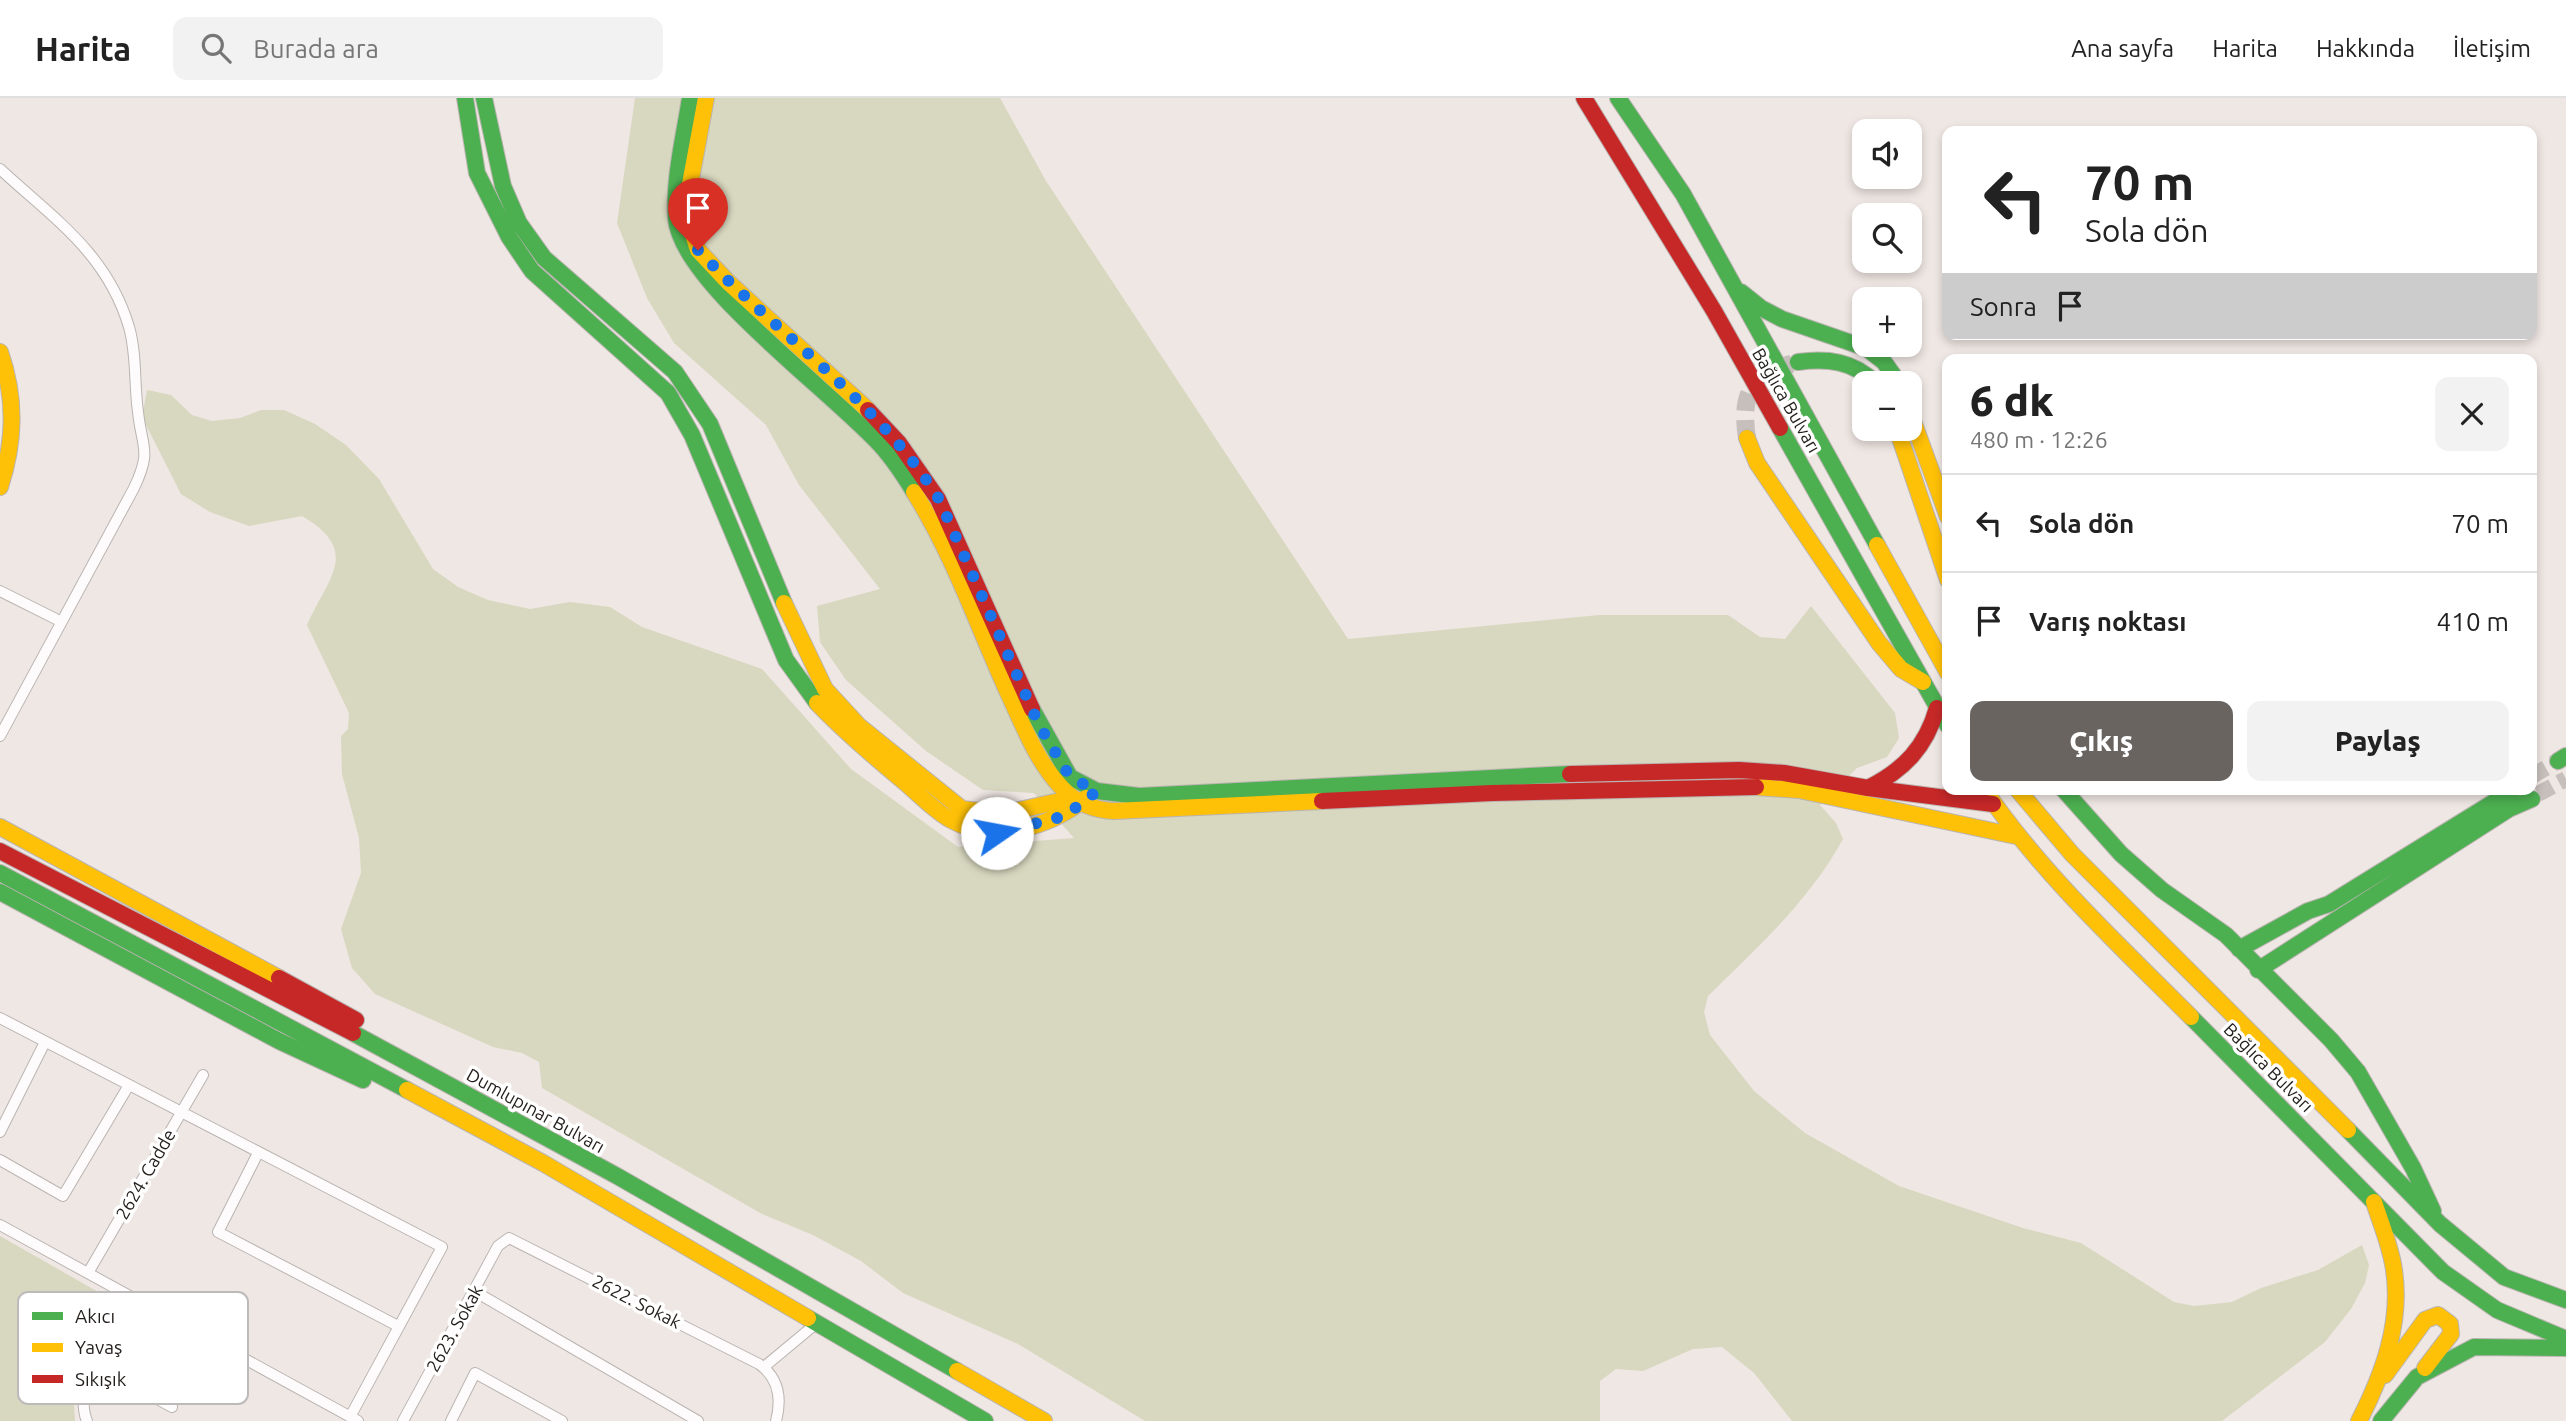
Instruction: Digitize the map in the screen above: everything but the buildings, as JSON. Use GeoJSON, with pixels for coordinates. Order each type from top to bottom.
{"type":"FeatureCollection","features":[{"type":"Feature","properties":{"kind":"main road"},"geometry":{"type":"LineString","coordinates":[[465,98],[477,173],[509,237],[532,271],[668,393],[692,435],[786,660],[814,700],[850,737],[950,820],[997,833],[1065,816],[1097,791]]}},
{"type":"Feature","properties":{"kind":"main road"},"geometry":{"type":"LineString","coordinates":[[484,98],[503,186],[519,223],[544,258],[675,372],[703,414],[787,612],[825,689],[859,726],[962,809],[1002,814],[1055,802],[1080,803],[1102,811],[1492,793],[1763,787],[1799,790],[2016,836]]}},
{"type":"Feature","properties":{"kind":"main road"},"geometry":{"type":"LineString","coordinates":[[690,98],[679,172],[676,221],[687,253],[713,286],[883,448],[906,477],[928,513],[1029,738],[1056,782],[1080,803]]}},
{"type":"Feature","properties":{"kind":"main road"},"geometry":{"type":"LineString","coordinates":[[706,98],[688,195],[690,225],[698,250],[728,282],[867,410],[922,472],[939,499],[1039,725],[1070,777],[1097,791],[1139,796],[1476,777],[1739,771],[1784,773],[1868,788],[1993,804]]}},
{"type":"Feature","properties":{"kind":"main road","name":"Bağlıca Bulvarı"},"geometry":{"type":"LineString","coordinates":[[1584,98],[1714,311],[1942,716]]}},
{"type":"Feature","properties":{"kind":"main road","name":"Bağlıca Bulvarı"},"geometry":{"type":"LineString","coordinates":[[1618,98],[1683,194],[1942,662]]}},
{"type":"Feature","properties":{"kind":"main road"},"geometry":{"type":"LineString","coordinates":[[1728,277],[1747,298],[1776,318],[1868,347],[1891,371]]}},
{"type":"Feature","properties":{"kind":"main road"},"geometry":{"type":"LineString","coordinates":[[0,352],[9,377],[15,421],[8,466],[0,487]]}},
{"type":"Feature","properties":{"kind":"main road"},"geometry":{"type":"LineString","coordinates":[[1798,362],[1830,359],[1859,371]]}},
{"type":"Feature","properties":{"kind":"main road"},"geometry":{"type":"LineString","coordinates":[[1747,438],[1757,463],[1880,643],[1901,669],[1923,682]]}},
{"type":"Feature","properties":{"kind":"main road"},"geometry":{"type":"LineString","coordinates":[[1901,441],[1942,562]]}},
{"type":"Feature","properties":{"kind":"main road"},"geometry":{"type":"LineString","coordinates":[[1920,441],[1942,501]]}},
{"type":"Feature","properties":{"kind":"main road"},"geometry":{"type":"LineString","coordinates":[[1868,788],[1895,775],[1916,757],[1932,729],[1937,708]]}},
{"type":"Feature","properties":{"kind":"main road","name":"Bağlıca Bulvarı"},"geometry":{"type":"LineString","coordinates":[[1988,795],[2016,836],[2064,890],[2373,1199],[2394,1269],[2396,1313],[2381,1380],[2359,1421]]}},
{"type":"Feature","properties":{"kind":"main road","name":"Bağlıca Bulvarı"},"geometry":{"type":"LineString","coordinates":[[2022,795],[2048,827],[2440,1224],[2504,1277],[2566,1300]]}},
{"type":"Feature","properties":{"kind":"main road"},"geometry":{"type":"LineString","coordinates":[[2035,795],[2048,827]]}},
{"type":"Feature","properties":{"kind":"main road"},"geometry":{"type":"LineString","coordinates":[[2068,795],[2121,855],[2162,890],[2226,935],[2258,970],[2331,1040],[2358,1072],[2413,1168],[2440,1224]]}},
{"type":"Feature","properties":{"kind":"main road"},"geometry":{"type":"LineString","coordinates":[[2258,970],[2331,926],[2350,919],[2492,795]]}},
{"type":"Feature","properties":{"kind":"main road"},"geometry":{"type":"LineString","coordinates":[[2239,950],[2308,911],[2342,906],[2428,851],[2507,795]]}},
{"type":"Feature","properties":{"kind":"main road"},"geometry":{"type":"LineString","coordinates":[[2308,911],[2317,900],[2428,851],[2535,797]]}},
{"type":"Feature","properties":{"kind":"main road"},"geometry":{"type":"LineString","coordinates":[[0,827],[366,1025],[409,1052],[436,1076]]}},
{"type":"Feature","properties":{"kind":"main road","name":"Dumlupınar Bulvarı"},"geometry":{"type":"LineString","coordinates":[[0,851],[436,1076],[1044,1421]]}},
{"type":"Feature","properties":{"kind":"main road"},"geometry":{"type":"LineString","coordinates":[[0,873],[608,1199],[985,1421]]}},
{"type":"Feature","properties":{"kind":"main road"},"geometry":{"type":"LineString","coordinates":[[0,892],[279,1041],[393,1094],[424,1099]]}},
{"type":"Feature","properties":{"kind":"main road"},"geometry":{"type":"LineString","coordinates":[[2331,926],[2342,906]]}},
{"type":"Feature","properties":{"kind":"main road"},"geometry":{"type":"LineString","coordinates":[[2373,1199],[2443,1272],[2470,1293],[2497,1310],[2566,1339]]}},
{"type":"Feature","properties":{"kind":"main road"},"geometry":{"type":"LineString","coordinates":[[2381,1380],[2425,1320],[2433,1316],[2443,1317],[2450,1324],[2449,1338],[2381,1421]]}},
{"type":"Feature","properties":{"kind":"main road"},"geometry":{"type":"LineString","coordinates":[[2416,1378],[2440,1363],[2474,1348],[2515,1345],[2566,1348]]}},
{"type":"Feature","properties":{"kind":"street"},"geometry":{"type":"LineString","coordinates":[[0,169],[90,252],[111,281],[129,329],[137,382],[138,413],[146,441],[145,465],[0,736]]}},
{"type":"Feature","properties":{"kind":"street"},"geometry":{"type":"LineString","coordinates":[[0,591],[60,621]]}},
{"type":"Feature","properties":{"kind":"street"},"geometry":{"type":"LineString","coordinates":[[0,1018],[442,1247],[398,1326],[354,1419],[248,1361]]}},
{"type":"Feature","properties":{"kind":"street"},"geometry":{"type":"LineString","coordinates":[[0,1132],[45,1042]]}},
{"type":"Feature","properties":{"kind":"street","name":"2624. Cadde"},"geometry":{"type":"LineString","coordinates":[[88,1273],[203,1075]]}},
{"type":"Feature","properties":{"kind":"street"},"geometry":{"type":"LineString","coordinates":[[0,1160],[64,1196],[129,1085]]}},
{"type":"Feature","properties":{"kind":"street"},"geometry":{"type":"LineString","coordinates":[[258,1153],[218,1231],[398,1326]]}},
{"type":"Feature","properties":{"kind":"street"},"geometry":{"type":"LineString","coordinates":[[0,1225],[122,1292]]}},
{"type":"Feature","properties":{"kind":"street","name":"2623. Sokak"},"geometry":{"type":"LineString","coordinates":[[403,1421],[498,1246],[509,1238]]}},
{"type":"Feature","properties":{"kind":"street","name":"2622. Sokak"},"geometry":{"type":"LineString","coordinates":[[509,1238],[764,1367]]}},
{"type":"Feature","properties":{"kind":"street"},"geometry":{"type":"LineString","coordinates":[[474,1291],[698,1421]]}},
{"type":"Feature","properties":{"kind":"street"},"geometry":{"type":"LineString","coordinates":[[776,1421],[778,1388],[764,1367],[818,1322]]}},
{"type":"Feature","properties":{"kind":"street"},"geometry":{"type":"LineString","coordinates":[[451,1421],[475,1373],[562,1421]]}},
{"type":"Feature","properties":{"kind":"street"},"geometry":{"type":"LineString","coordinates":[[83,1404],[87,1421]]}},
{"type":"Feature","properties":{"kind":"street"},"geometry":{"type":"LineString","coordinates":[[167,1404],[172,1407]]}},
{"type":"Feature","properties":{"kind":"green space"},"geometry":{"type":"Polygon","coordinates":[[[635,98],[1000,98],[1046,181],[1348,639],[1599,615],[1728,615],[1760,637],[1785,639],[1811,606],[1895,713],[1899,738],[1887,757],[1857,768],[1820,805],[1836,823],[1843,839],[1799,903],[1708,996],[1704,1012],[1710,1035],[1754,1091],[1805,1133],[1899,1186],[2023,1228],[2081,1243],[2174,1302],[2194,1306],[2232,1302],[2261,1288],[2318,1270],[2362,1245],[2369,1265],[2365,1283],[2351,1309],[2325,1342],[2222,1421],[1792,1421],[1754,1373],[1722,1347],[1693,1349],[1643,1371],[1616,1369],[1600,1381],[1600,1421],[1145,1421],[1018,1344],[903,1293],[861,1261],[813,1235],[762,1214],[542,1088],[539,1062],[522,1053],[493,1047],[375,994],[352,968],[341,929],[361,873],[359,838],[342,774],[341,736],[348,729],[349,713],[307,625],[335,566],[331,541],[302,516],[249,526],[210,512],[181,494],[142,417],[147,390],[171,395],[192,415],[212,421],[240,418],[261,410],[284,410],[315,424],[346,445],[379,479],[433,569],[458,587],[488,600],[530,609],[570,602],[610,607],[642,627],[762,669],[851,769],[958,847],[1074,838],[1034,793],[983,790],[926,751],[846,680],[820,642],[817,606],[880,589],[799,485],[766,425],[674,343],[647,298],[617,223],[635,98]]]}},
{"type":"Feature","properties":{"kind":"green space"},"geometry":{"type":"Polygon","coordinates":[[[0,1236],[98,1292],[18,1292],[18,1404],[74,1404],[75,1421],[0,1421],[0,1236]]]}},
{"type":"Feature","properties":{"kind":"tunnel"},"geometry":{"type":"LineString","coordinates":[[1747,438],[1746,409],[1753,387],[1770,372],[1798,362]]}},
{"type":"Feature","properties":{"kind":"tunnel"},"geometry":{"type":"LineString","coordinates":[[2537,773],[2558,761]]}},
{"type":"Feature","properties":{"kind":"tunnel"},"geometry":{"type":"LineString","coordinates":[[2538,794],[2566,779]]}},
{"type":"Feature","properties":{"kind":"traffic: fast"},"geometry":{"type":"LineString","coordinates":[[465,98],[477,173],[509,237],[532,271],[668,393],[692,435],[786,660],[817,703]]}},
{"type":"Feature","properties":{"kind":"traffic: fast"},"geometry":{"type":"LineString","coordinates":[[484,98],[503,186],[519,223],[544,258],[675,372],[710,424],[784,603]]}},
{"type":"Feature","properties":{"kind":"traffic: fast"},"geometry":{"type":"LineString","coordinates":[[690,98],[675,204],[676,219],[684,245],[704,274],[732,306],[884,449],[914,492]]}},
{"type":"Feature","properties":{"kind":"traffic: fast"},"geometry":{"type":"LineString","coordinates":[[1618,98],[1683,194],[1877,545]]}},
{"type":"Feature","properties":{"kind":"traffic: fast"},"geometry":{"type":"LineString","coordinates":[[1741,292],[1761,308],[1782,319],[1866,348],[1884,362],[1890,371]]}},
{"type":"Feature","properties":{"kind":"traffic: fast"},"geometry":{"type":"LineString","coordinates":[[1798,362],[1830,361],[1860,371]]}},
{"type":"Feature","properties":{"kind":"traffic: fast"},"geometry":{"type":"LineString","coordinates":[[1780,428],[1942,715]]}},
{"type":"Feature","properties":{"kind":"traffic: fast"},"geometry":{"type":"LineString","coordinates":[[1032,709],[1070,777],[1097,791],[1139,796],[1570,774]]}},
{"type":"Feature","properties":{"kind":"traffic: fast"},"geometry":{"type":"LineString","coordinates":[[2558,761],[2566,756]]}},
{"type":"Feature","properties":{"kind":"traffic: fast"},"geometry":{"type":"LineString","coordinates":[[2068,795],[2121,854],[2162,890],[2226,935],[2331,1040],[2358,1072],[2413,1168],[2433,1211]]}},
{"type":"Feature","properties":{"kind":"traffic: fast"},"geometry":{"type":"LineString","coordinates":[[2239,949],[2308,911],[2329,904],[2505,795]]}},
{"type":"Feature","properties":{"kind":"traffic: fast"},"geometry":{"type":"LineString","coordinates":[[2258,970],[2509,809],[2532,799]]}},
{"type":"Feature","properties":{"kind":"traffic: fast"},"geometry":{"type":"LineString","coordinates":[[0,873],[407,1090]]}},
{"type":"Feature","properties":{"kind":"traffic: fast"},"geometry":{"type":"LineString","coordinates":[[0,892],[279,1041],[363,1080]]}},
{"type":"Feature","properties":{"kind":"traffic: fast"},"geometry":{"type":"LineString","coordinates":[[2191,1017],[2443,1272],[2497,1310],[2566,1339]]}},
{"type":"Feature","properties":{"kind":"traffic: fast"},"geometry":{"type":"LineString","coordinates":[[353,1033],[617,1176],[957,1371]]}},
{"type":"Feature","properties":{"kind":"traffic: fast"},"geometry":{"type":"LineString","coordinates":[[2348,1130],[2440,1224],[2504,1277],[2566,1300]]}},
{"type":"Feature","properties":{"kind":"traffic: fast"},"geometry":{"type":"LineString","coordinates":[[808,1318],[985,1421]]}},
{"type":"Feature","properties":{"kind":"traffic: fast"},"geometry":{"type":"LineString","coordinates":[[2381,1421],[2417,1377],[2474,1347],[2566,1348]]}},
{"type":"Feature","properties":{"kind":"traffic: slow"},"geometry":{"type":"LineString","coordinates":[[706,98],[688,195],[690,225],[698,250],[728,282],[868,410]]}},
{"type":"Feature","properties":{"kind":"traffic: slow"},"geometry":{"type":"LineString","coordinates":[[0,352],[9,386],[12,419],[9,453],[0,487]]}},
{"type":"Feature","properties":{"kind":"traffic: slow"},"geometry":{"type":"LineString","coordinates":[[1747,438],[1757,463],[1879,643],[1901,669],[1923,682]]}},
{"type":"Feature","properties":{"kind":"traffic: slow"},"geometry":{"type":"LineString","coordinates":[[1901,441],[1942,562]]}},
{"type":"Feature","properties":{"kind":"traffic: slow"},"geometry":{"type":"LineString","coordinates":[[1920,441],[1942,501]]}},
{"type":"Feature","properties":{"kind":"traffic: slow"},"geometry":{"type":"LineString","coordinates":[[914,492],[953,566],[1032,744],[1053,778],[1073,798],[1092,807],[1114,811],[1322,801]]}},
{"type":"Feature","properties":{"kind":"traffic: slow"},"geometry":{"type":"LineString","coordinates":[[1877,545],[1942,662]]}},
{"type":"Feature","properties":{"kind":"traffic: slow"},"geometry":{"type":"LineString","coordinates":[[784,603],[825,689],[859,726],[962,809],[1002,814],[1055,802],[1080,803]]}},
{"type":"Feature","properties":{"kind":"traffic: slow"},"geometry":{"type":"LineString","coordinates":[[817,703],[931,806],[951,820],[968,827],[985,831],[1021,829],[1056,817],[1086,798]]}},
{"type":"Feature","properties":{"kind":"traffic: slow"},"geometry":{"type":"LineString","coordinates":[[1756,787],[1799,790],[2016,836]]}},
{"type":"Feature","properties":{"kind":"traffic: slow"},"geometry":{"type":"LineString","coordinates":[[1988,795],[2056,879],[2191,1017]]}},
{"type":"Feature","properties":{"kind":"traffic: slow"},"geometry":{"type":"LineString","coordinates":[[2022,795],[2072,854],[2348,1130]]}},
{"type":"Feature","properties":{"kind":"traffic: slow"},"geometry":{"type":"LineString","coordinates":[[0,827],[279,978]]}},
{"type":"Feature","properties":{"kind":"traffic: slow"},"geometry":{"type":"LineString","coordinates":[[407,1090],[543,1163],[808,1318]]}},
{"type":"Feature","properties":{"kind":"traffic: slow"},"geometry":{"type":"LineString","coordinates":[[2359,1421],[2383,1367],[2395,1309],[2393,1261],[2374,1202]]}},
{"type":"Feature","properties":{"kind":"traffic: slow"},"geometry":{"type":"LineString","coordinates":[[2385,1375],[2425,1320],[2438,1315],[2450,1324],[2451,1334],[2425,1368]]}},
{"type":"Feature","properties":{"kind":"traffic: slow"},"geometry":{"type":"LineString","coordinates":[[957,1371],[1044,1421]]}},
{"type":"Feature","properties":{"kind":"traffic: jam"},"geometry":{"type":"LineString","coordinates":[[1584,98],[1714,311],[1780,428]]}},
{"type":"Feature","properties":{"kind":"traffic: jam"},"geometry":{"type":"LineString","coordinates":[[868,410],[899,443],[938,499],[1032,709]]}},
{"type":"Feature","properties":{"kind":"traffic: jam"},"geometry":{"type":"LineString","coordinates":[[1868,788],[1912,756],[1927,734],[1937,708]]}},
{"type":"Feature","properties":{"kind":"traffic: jam"},"geometry":{"type":"LineString","coordinates":[[1570,774],[1739,770],[1784,773],[1868,788],[1993,804]]}},
{"type":"Feature","properties":{"kind":"traffic: jam"},"geometry":{"type":"LineString","coordinates":[[1322,801],[1492,793],[1756,787]]}},
{"type":"Feature","properties":{"kind":"traffic: jam"},"geometry":{"type":"LineString","coordinates":[[0,851],[353,1033]]}},
{"type":"Feature","properties":{"kind":"traffic: jam"},"geometry":{"type":"LineString","coordinates":[[279,978],[356,1020]]}},
{"type":"Feature","properties":{"kind":"route"},"geometry":{"type":"LineString","coordinates":[[698,250],[728,282],[867,410],[922,472],[939,499],[1039,725],[1070,777],[1097,791],[1065,816],[997,833]]}}]}
